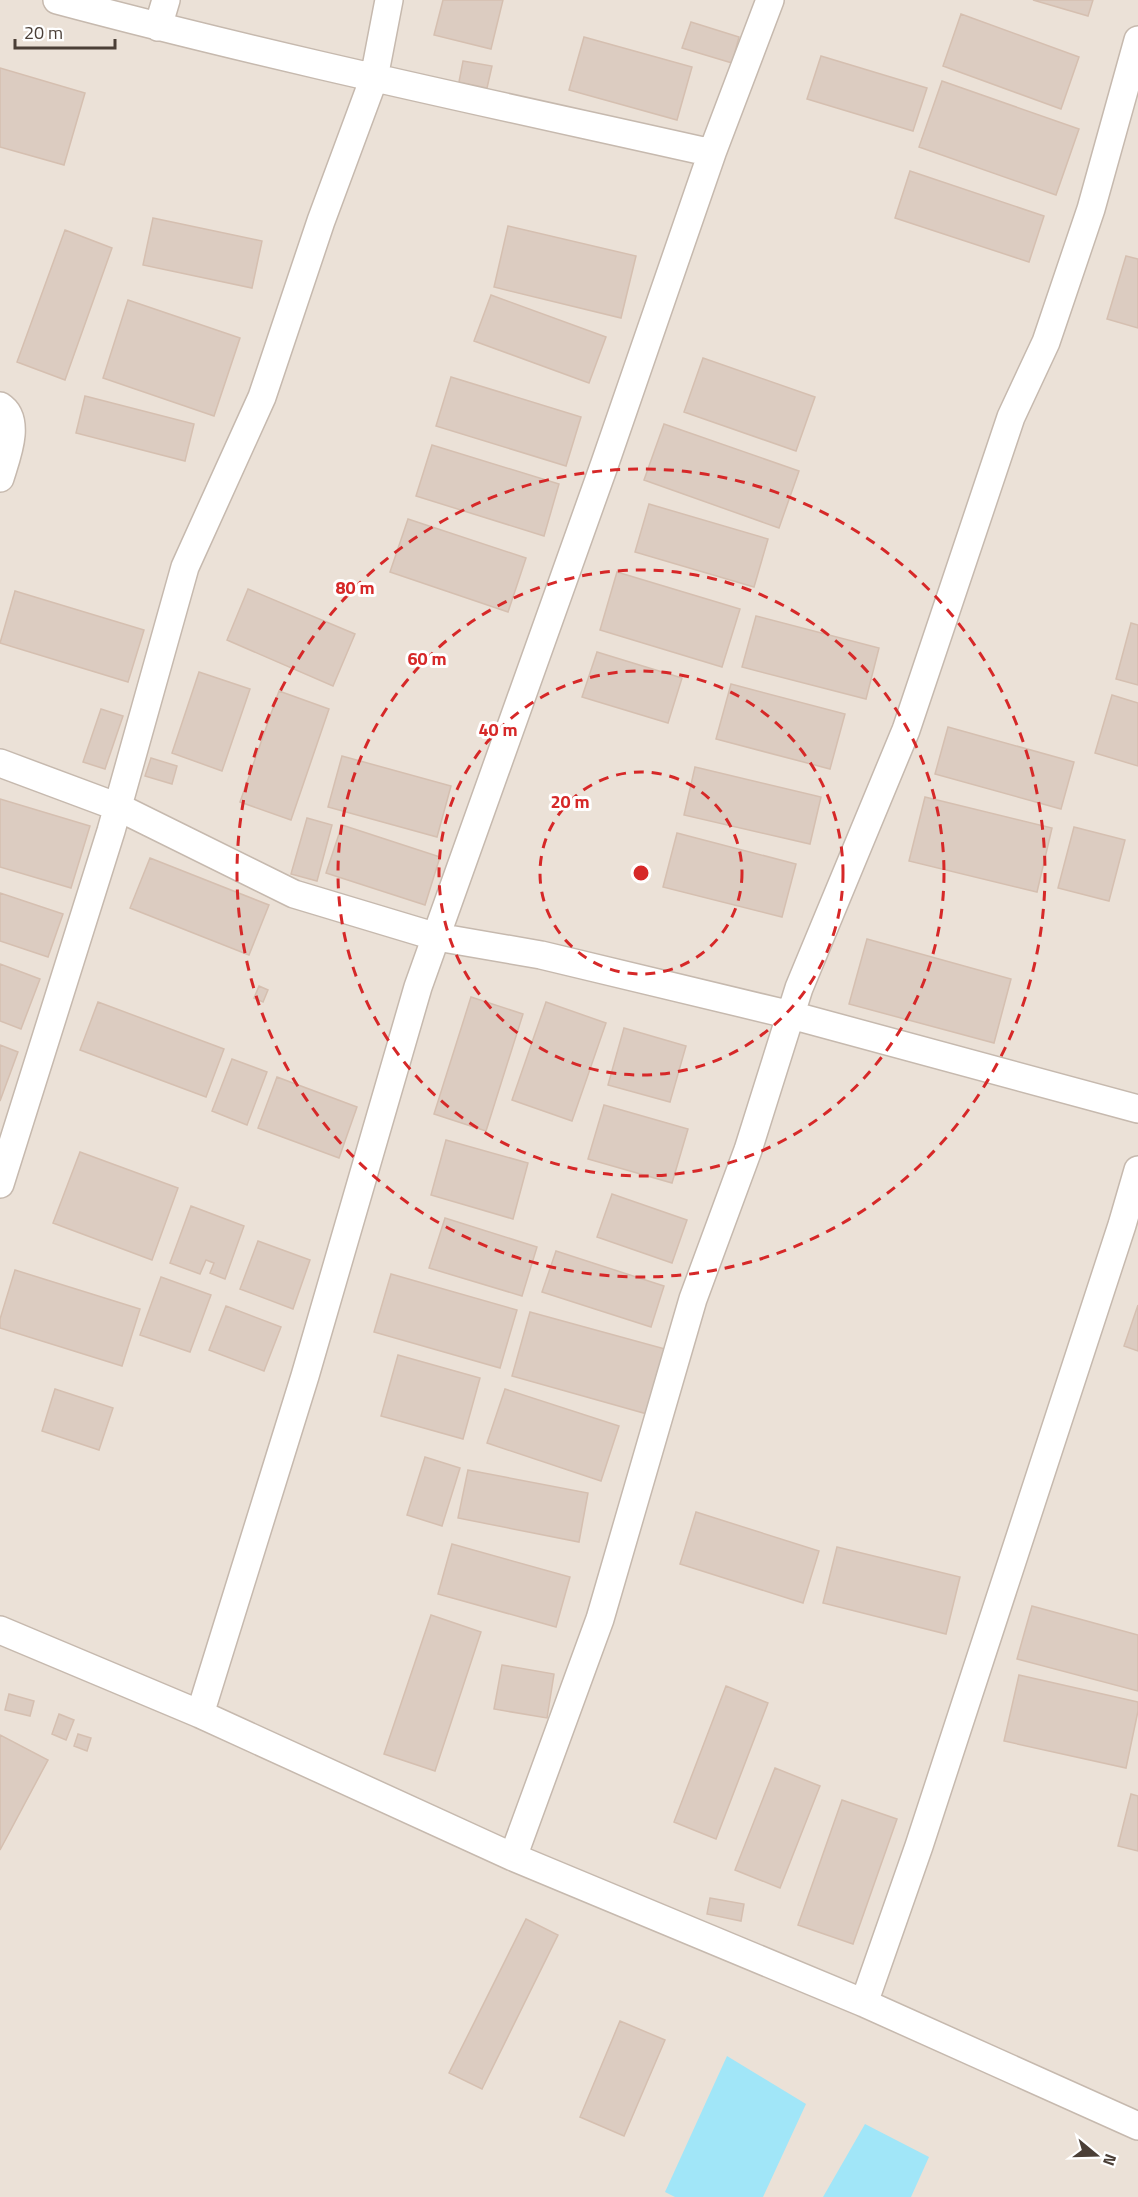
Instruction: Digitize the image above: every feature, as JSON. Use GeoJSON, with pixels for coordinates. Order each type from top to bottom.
{"type":"FeatureCollection","features":[{"type":"Feature","properties":{"kind":"street"},"geometry":{"type":"LineString","coordinates":[[57,0],[158,27],[374,78],[712,153]]}},
{"type":"Feature","properties":{"kind":"street"},"geometry":{"type":"LineString","coordinates":[[158,27],[166,0]]}},
{"type":"Feature","properties":{"kind":"street"},"geometry":{"type":"LineString","coordinates":[[0,1184],[118,807],[185,567],[262,397],[321,221],[374,78],[389,0]]}},
{"type":"Feature","properties":{"kind":"street"},"geometry":{"type":"LineString","coordinates":[[200,1714],[305,1376],[418,987],[601,475],[712,153],[770,0]]}},
{"type":"Feature","properties":{"kind":"street"},"geometry":{"type":"LineString","coordinates":[[513,1857],[600,1619],[693,1299],[748,1150],[799,988],[906,730],[1011,417],[1047,342],[1091,209],[1138,40]]}},
{"type":"Feature","properties":{"kind":"street"},"geometry":{"type":"LineString","coordinates":[[0,406],[5,409],[12,423],[0,478]]}},
{"type":"Feature","properties":{"kind":"street"},"geometry":{"type":"LineString","coordinates":[[0,763],[118,807],[294,894],[437,937],[541,955],[791,1015],[1138,1108]]}},
{"type":"Feature","properties":{"kind":"street"},"geometry":{"type":"LineString","coordinates":[[864,2003],[919,1846],[1138,1170]]}},
{"type":"Feature","properties":{"kind":"street"},"geometry":{"type":"LineString","coordinates":[[0,1630],[200,1714],[513,1857],[864,2003],[1138,2126]]}},
{"type":"Feature","properties":{"kind":"shaded area"},"geometry":{"type":"Polygon","coordinates":[[[0,0],[1138,0],[1138,2197],[0,2197],[0,0]]]}},
{"type":"Feature","properties":{"kind":"water"},"geometry":{"type":"Polygon","coordinates":[[[727,2056],[806,2104],[763,2197],[675,2197],[665,2192],[727,2056]]]}},
{"type":"Feature","properties":{"kind":"water"},"geometry":{"type":"Polygon","coordinates":[[[865,2124],[929,2157],[911,2197],[823,2197],[865,2124]]]}},
{"type":"Feature","properties":{"kind":"building"},"geometry":{"type":"Polygon","coordinates":[[[443,0],[503,0],[491,49],[434,35],[443,0]]]}},
{"type":"Feature","properties":{"kind":"building"},"geometry":{"type":"Polygon","coordinates":[[[1033,0],[1093,0],[1088,16],[1033,0]]]}},
{"type":"Feature","properties":{"kind":"building"},"geometry":{"type":"Polygon","coordinates":[[[961,14],[1079,57],[1061,109],[943,66],[961,14]]]}},
{"type":"Feature","properties":{"kind":"building"},"geometry":{"type":"Polygon","coordinates":[[[691,22],[739,37],[732,63],[682,48],[691,22]]]}},
{"type":"Feature","properties":{"kind":"building"},"geometry":{"type":"Polygon","coordinates":[[[584,37],[692,67],[677,120],[569,90],[584,37]]]}},
{"type":"Feature","properties":{"kind":"building"},"geometry":{"type":"Polygon","coordinates":[[[821,56],[927,88],[913,131],[807,99],[821,56]]]}},
{"type":"Feature","properties":{"kind":"building"},"geometry":{"type":"Polygon","coordinates":[[[463,61],[492,66],[487,88],[459,82],[463,61]]]}},
{"type":"Feature","properties":{"kind":"building"},"geometry":{"type":"Polygon","coordinates":[[[0,68],[85,93],[64,165],[0,147],[0,68]]]}},
{"type":"Feature","properties":{"kind":"building"},"geometry":{"type":"Polygon","coordinates":[[[942,81],[1079,129],[1056,195],[919,147],[942,81]]]}},
{"type":"Feature","properties":{"kind":"building"},"geometry":{"type":"Polygon","coordinates":[[[910,171],[1044,216],[1029,262],[895,218],[910,171]]]}},
{"type":"Feature","properties":{"kind":"building"},"geometry":{"type":"Polygon","coordinates":[[[153,218],[262,241],[252,288],[143,265],[153,218]]]}},
{"type":"Feature","properties":{"kind":"building"},"geometry":{"type":"Polygon","coordinates":[[[508,226],[636,256],[621,318],[494,287],[508,226]]]}},
{"type":"Feature","properties":{"kind":"building"},"geometry":{"type":"Polygon","coordinates":[[[65,230],[112,248],[65,380],[17,362],[65,230]]]}},
{"type":"Feature","properties":{"kind":"building"},"geometry":{"type":"Polygon","coordinates":[[[1126,256],[1138,259],[1138,328],[1107,319],[1126,256]]]}},
{"type":"Feature","properties":{"kind":"building"},"geometry":{"type":"Polygon","coordinates":[[[491,295],[606,337],[589,383],[474,341],[491,295]]]}},
{"type":"Feature","properties":{"kind":"building"},"geometry":{"type":"Polygon","coordinates":[[[128,300],[240,338],[214,416],[103,378],[128,300]]]}},
{"type":"Feature","properties":{"kind":"building"},"geometry":{"type":"Polygon","coordinates":[[[703,358],[815,397],[796,451],[684,412],[703,358]]]}},
{"type":"Feature","properties":{"kind":"building"},"geometry":{"type":"Polygon","coordinates":[[[451,377],[581,417],[566,466],[436,426],[451,377]]]}},
{"type":"Feature","properties":{"kind":"building"},"geometry":{"type":"Polygon","coordinates":[[[85,396],[194,424],[185,461],[76,433],[85,396]]]}},
{"type":"Feature","properties":{"kind":"building"},"geometry":{"type":"Polygon","coordinates":[[[664,424],[799,471],[779,528],[644,480],[664,424]]]}},
{"type":"Feature","properties":{"kind":"building"},"geometry":{"type":"Polygon","coordinates":[[[432,445],[559,484],[544,536],[416,496],[432,445]]]}},
{"type":"Feature","properties":{"kind":"building"},"geometry":{"type":"Polygon","coordinates":[[[649,504],[768,539],[754,587],[635,552],[649,504]]]}},
{"type":"Feature","properties":{"kind":"building"},"geometry":{"type":"Polygon","coordinates":[[[408,519],[526,558],[508,612],[390,572],[408,519]]]}},
{"type":"Feature","properties":{"kind":"building"},"geometry":{"type":"Polygon","coordinates":[[[617,572],[740,609],[722,667],[600,630],[617,572]]]}},
{"type":"Feature","properties":{"kind":"building"},"geometry":{"type":"Polygon","coordinates":[[[248,589],[355,634],[333,686],[227,640],[248,589]]]}},
{"type":"Feature","properties":{"kind":"building"},"geometry":{"type":"Polygon","coordinates":[[[15,591],[144,630],[128,682],[0,643],[15,591]]]}},
{"type":"Feature","properties":{"kind":"building"},"geometry":{"type":"Polygon","coordinates":[[[756,616],[879,648],[866,699],[742,667],[756,616]]]}},
{"type":"Feature","properties":{"kind":"building"},"geometry":{"type":"Polygon","coordinates":[[[1131,623],[1138,625],[1138,685],[1116,679],[1131,623]]]}},
{"type":"Feature","properties":{"kind":"building"},"geometry":{"type":"Polygon","coordinates":[[[597,652],[682,678],[668,723],[582,697],[597,652]]]}},
{"type":"Feature","properties":{"kind":"building"},"geometry":{"type":"Polygon","coordinates":[[[199,672],[250,689],[222,771],[172,753],[199,672]]]}},
{"type":"Feature","properties":{"kind":"building"},"geometry":{"type":"Polygon","coordinates":[[[731,684],[845,714],[830,769],[716,739],[731,684]]]}},
{"type":"Feature","properties":{"kind":"building"},"geometry":{"type":"Polygon","coordinates":[[[279,691],[329,709],[291,820],[240,802],[279,691]]]}},
{"type":"Feature","properties":{"kind":"building"},"geometry":{"type":"Polygon","coordinates":[[[1112,695],[1138,703],[1138,766],[1095,753],[1112,695]]]}},
{"type":"Feature","properties":{"kind":"building"},"geometry":{"type":"Polygon","coordinates":[[[101,709],[123,716],[105,769],[83,762],[101,709]]]}},
{"type":"Feature","properties":{"kind":"building"},"geometry":{"type":"Polygon","coordinates":[[[948,727],[1074,762],[1061,809],[935,774],[948,727]]]}},
{"type":"Feature","properties":{"kind":"building"},"geometry":{"type":"Polygon","coordinates":[[[342,756],[451,786],[437,837],[328,807],[342,756]]]}},
{"type":"Feature","properties":{"kind":"building"},"geometry":{"type":"Polygon","coordinates":[[[151,758],[177,766],[172,784],[145,776],[151,758]]]}},
{"type":"Feature","properties":{"kind":"building"},"geometry":{"type":"Polygon","coordinates":[[[695,767],[821,797],[810,844],[684,815],[695,767]]]}},
{"type":"Feature","properties":{"kind":"building"},"geometry":{"type":"Polygon","coordinates":[[[925,797],[1052,828],[1037,892],[909,861],[925,797]]]}},
{"type":"Feature","properties":{"kind":"building"},"geometry":{"type":"Polygon","coordinates":[[[0,799],[90,826],[71,888],[0,867],[0,799]]]}},
{"type":"Feature","properties":{"kind":"building"},"geometry":{"type":"Polygon","coordinates":[[[307,818],[332,825],[317,881],[291,874],[307,818]]]}},
{"type":"Feature","properties":{"kind":"building"},"geometry":{"type":"Polygon","coordinates":[[[342,825],[440,857],[425,905],[326,873],[342,825]]]}},
{"type":"Feature","properties":{"kind":"building"},"geometry":{"type":"Polygon","coordinates":[[[1074,827],[1125,840],[1109,901],[1058,888],[1074,827]]]}},
{"type":"Feature","properties":{"kind":"building"},"geometry":{"type":"Polygon","coordinates":[[[677,833],[796,864],[782,917],[663,887],[677,833]]]}},
{"type":"Feature","properties":{"kind":"building"},"geometry":{"type":"Polygon","coordinates":[[[150,858],[269,905],[249,955],[130,908],[150,858]]]}},
{"type":"Feature","properties":{"kind":"building"},"geometry":{"type":"Polygon","coordinates":[[[0,893],[63,914],[48,957],[0,941],[0,893]]]}},
{"type":"Feature","properties":{"kind":"building"},"geometry":{"type":"Polygon","coordinates":[[[867,939],[1011,979],[994,1043],[849,1004],[867,939]]]}},
{"type":"Feature","properties":{"kind":"building"},"geometry":{"type":"Polygon","coordinates":[[[0,964],[40,979],[21,1029],[0,1021],[0,964]]]}},
{"type":"Feature","properties":{"kind":"building"},"geometry":{"type":"Polygon","coordinates":[[[259,986],[268,990],[263,1002],[254,998],[259,986]]]}},
{"type":"Feature","properties":{"kind":"building"},"geometry":{"type":"Polygon","coordinates":[[[471,997],[523,1014],[486,1131],[434,1114],[471,997]]]}},
{"type":"Feature","properties":{"kind":"building"},"geometry":{"type":"Polygon","coordinates":[[[98,1002],[224,1049],[206,1097],[80,1050],[98,1002]]]}},
{"type":"Feature","properties":{"kind":"building"},"geometry":{"type":"Polygon","coordinates":[[[546,1002],[606,1023],[572,1121],[512,1100],[546,1002]]]}},
{"type":"Feature","properties":{"kind":"building"},"geometry":{"type":"Polygon","coordinates":[[[624,1028],[686,1046],[670,1102],[608,1085],[624,1028]]]}},
{"type":"Feature","properties":{"kind":"building"},"geometry":{"type":"Polygon","coordinates":[[[0,1045],[18,1052],[0,1101],[0,1045]]]}},
{"type":"Feature","properties":{"kind":"building"},"geometry":{"type":"Polygon","coordinates":[[[232,1059],[267,1072],[247,1125],[212,1111],[232,1059]]]}},
{"type":"Feature","properties":{"kind":"building"},"geometry":{"type":"Polygon","coordinates":[[[277,1077],[357,1107],[339,1158],[258,1128],[277,1077]]]}},
{"type":"Feature","properties":{"kind":"building"},"geometry":{"type":"Polygon","coordinates":[[[604,1105],[688,1129],[672,1183],[588,1159],[604,1105]]]}},
{"type":"Feature","properties":{"kind":"building"},"geometry":{"type":"Polygon","coordinates":[[[446,1140],[528,1163],[513,1219],[431,1195],[446,1140]]]}},
{"type":"Feature","properties":{"kind":"building"},"geometry":{"type":"Polygon","coordinates":[[[80,1152],[178,1188],[152,1260],[53,1223],[80,1152]]]}},
{"type":"Feature","properties":{"kind":"building"},"geometry":{"type":"Polygon","coordinates":[[[612,1194],[687,1220],[672,1263],[597,1237],[612,1194]]]}},
{"type":"Feature","properties":{"kind":"building"},"geometry":{"type":"Polygon","coordinates":[[[191,1206],[244,1226],[225,1279],[210,1273],[214,1263],[206,1260],[200,1274],[170,1263],[191,1206]]]}},
{"type":"Feature","properties":{"kind":"building"},"geometry":{"type":"Polygon","coordinates":[[[445,1218],[537,1247],[522,1296],[429,1268],[445,1218]]]}},
{"type":"Feature","properties":{"kind":"building"},"geometry":{"type":"Polygon","coordinates":[[[258,1241],[310,1260],[293,1309],[240,1289],[258,1241]]]}},
{"type":"Feature","properties":{"kind":"building"},"geometry":{"type":"Polygon","coordinates":[[[556,1251],[664,1286],[651,1327],[542,1292],[556,1251]]]}},
{"type":"Feature","properties":{"kind":"building"},"geometry":{"type":"Polygon","coordinates":[[[15,1270],[140,1309],[122,1366],[0,1328],[0,1319],[15,1270]]]}},
{"type":"Feature","properties":{"kind":"building"},"geometry":{"type":"Polygon","coordinates":[[[391,1274],[517,1310],[500,1368],[374,1332],[391,1274]]]}},
{"type":"Feature","properties":{"kind":"building"},"geometry":{"type":"Polygon","coordinates":[[[161,1277],[211,1295],[190,1352],[140,1335],[161,1277]]]}},
{"type":"Feature","properties":{"kind":"building"},"geometry":{"type":"Polygon","coordinates":[[[1138,1305],[1138,1351],[1124,1346],[1138,1305]]]}},
{"type":"Feature","properties":{"kind":"building"},"geometry":{"type":"Polygon","coordinates":[[[226,1306],[281,1327],[264,1371],[209,1350],[226,1306]]]}},
{"type":"Feature","properties":{"kind":"building"},"geometry":{"type":"Polygon","coordinates":[[[530,1312],[665,1349],[647,1414],[512,1376],[530,1312]]]}},
{"type":"Feature","properties":{"kind":"building"},"geometry":{"type":"Polygon","coordinates":[[[398,1355],[480,1378],[463,1439],[381,1416],[398,1355]]]}},
{"type":"Feature","properties":{"kind":"building"},"geometry":{"type":"Polygon","coordinates":[[[55,1389],[113,1408],[99,1450],[42,1431],[55,1389]]]}},
{"type":"Feature","properties":{"kind":"building"},"geometry":{"type":"Polygon","coordinates":[[[505,1389],[619,1426],[601,1481],[487,1443],[505,1389]]]}},
{"type":"Feature","properties":{"kind":"building"},"geometry":{"type":"Polygon","coordinates":[[[425,1457],[460,1468],[442,1526],[407,1515],[425,1457]]]}},
{"type":"Feature","properties":{"kind":"building"},"geometry":{"type":"Polygon","coordinates":[[[468,1470],[588,1493],[579,1542],[458,1518],[468,1470]]]}},
{"type":"Feature","properties":{"kind":"building"},"geometry":{"type":"Polygon","coordinates":[[[696,1512],[819,1551],[803,1603],[680,1564],[696,1512]]]}},
{"type":"Feature","properties":{"kind":"building"},"geometry":{"type":"Polygon","coordinates":[[[452,1544],[570,1577],[556,1627],[438,1594],[452,1544]]]}},
{"type":"Feature","properties":{"kind":"building"},"geometry":{"type":"Polygon","coordinates":[[[837,1547],[960,1577],[946,1634],[823,1603],[837,1547]]]}},
{"type":"Feature","properties":{"kind":"building"},"geometry":{"type":"Polygon","coordinates":[[[1032,1606],[1138,1635],[1138,1691],[1017,1659],[1032,1606]]]}},
{"type":"Feature","properties":{"kind":"building"},"geometry":{"type":"Polygon","coordinates":[[[431,1615],[481,1632],[435,1771],[384,1754],[431,1615]]]}},
{"type":"Feature","properties":{"kind":"building"},"geometry":{"type":"Polygon","coordinates":[[[502,1665],[554,1674],[547,1718],[494,1709],[502,1665]]]}},
{"type":"Feature","properties":{"kind":"building"},"geometry":{"type":"Polygon","coordinates":[[[1019,1675],[1138,1702],[1126,1768],[1004,1741],[1019,1675]]]}},
{"type":"Feature","properties":{"kind":"building"},"geometry":{"type":"Polygon","coordinates":[[[726,1686],[768,1703],[716,1839],[674,1822],[726,1686]]]}},
{"type":"Feature","properties":{"kind":"building"},"geometry":{"type":"Polygon","coordinates":[[[9,1694],[34,1701],[30,1716],[5,1710],[9,1694]]]}},
{"type":"Feature","properties":{"kind":"building"},"geometry":{"type":"Polygon","coordinates":[[[59,1714],[74,1720],[66,1740],[52,1734],[59,1714]]]}},
{"type":"Feature","properties":{"kind":"building"},"geometry":{"type":"Polygon","coordinates":[[[78,1734],[91,1738],[87,1751],[74,1746],[78,1734]]]}},
{"type":"Feature","properties":{"kind":"building"},"geometry":{"type":"Polygon","coordinates":[[[0,1735],[48,1760],[0,1850],[0,1735]]]}},
{"type":"Feature","properties":{"kind":"building"},"geometry":{"type":"Polygon","coordinates":[[[775,1768],[820,1786],[780,1888],[735,1870],[775,1768]]]}},
{"type":"Feature","properties":{"kind":"building"},"geometry":{"type":"Polygon","coordinates":[[[1131,1794],[1138,1796],[1138,1851],[1118,1846],[1131,1794]]]}},
{"type":"Feature","properties":{"kind":"building"},"geometry":{"type":"Polygon","coordinates":[[[842,1800],[897,1819],[853,1944],[798,1925],[842,1800]]]}},
{"type":"Feature","properties":{"kind":"building"},"geometry":{"type":"Polygon","coordinates":[[[710,1898],[744,1904],[741,1921],[707,1914],[710,1898]]]}},
{"type":"Feature","properties":{"kind":"building"},"geometry":{"type":"Polygon","coordinates":[[[526,1919],[558,1935],[482,2089],[449,2073],[526,1919]]]}},
{"type":"Feature","properties":{"kind":"building"},"geometry":{"type":"Polygon","coordinates":[[[620,2021],[665,2040],[624,2136],[580,2117],[620,2021]]]}}]}
